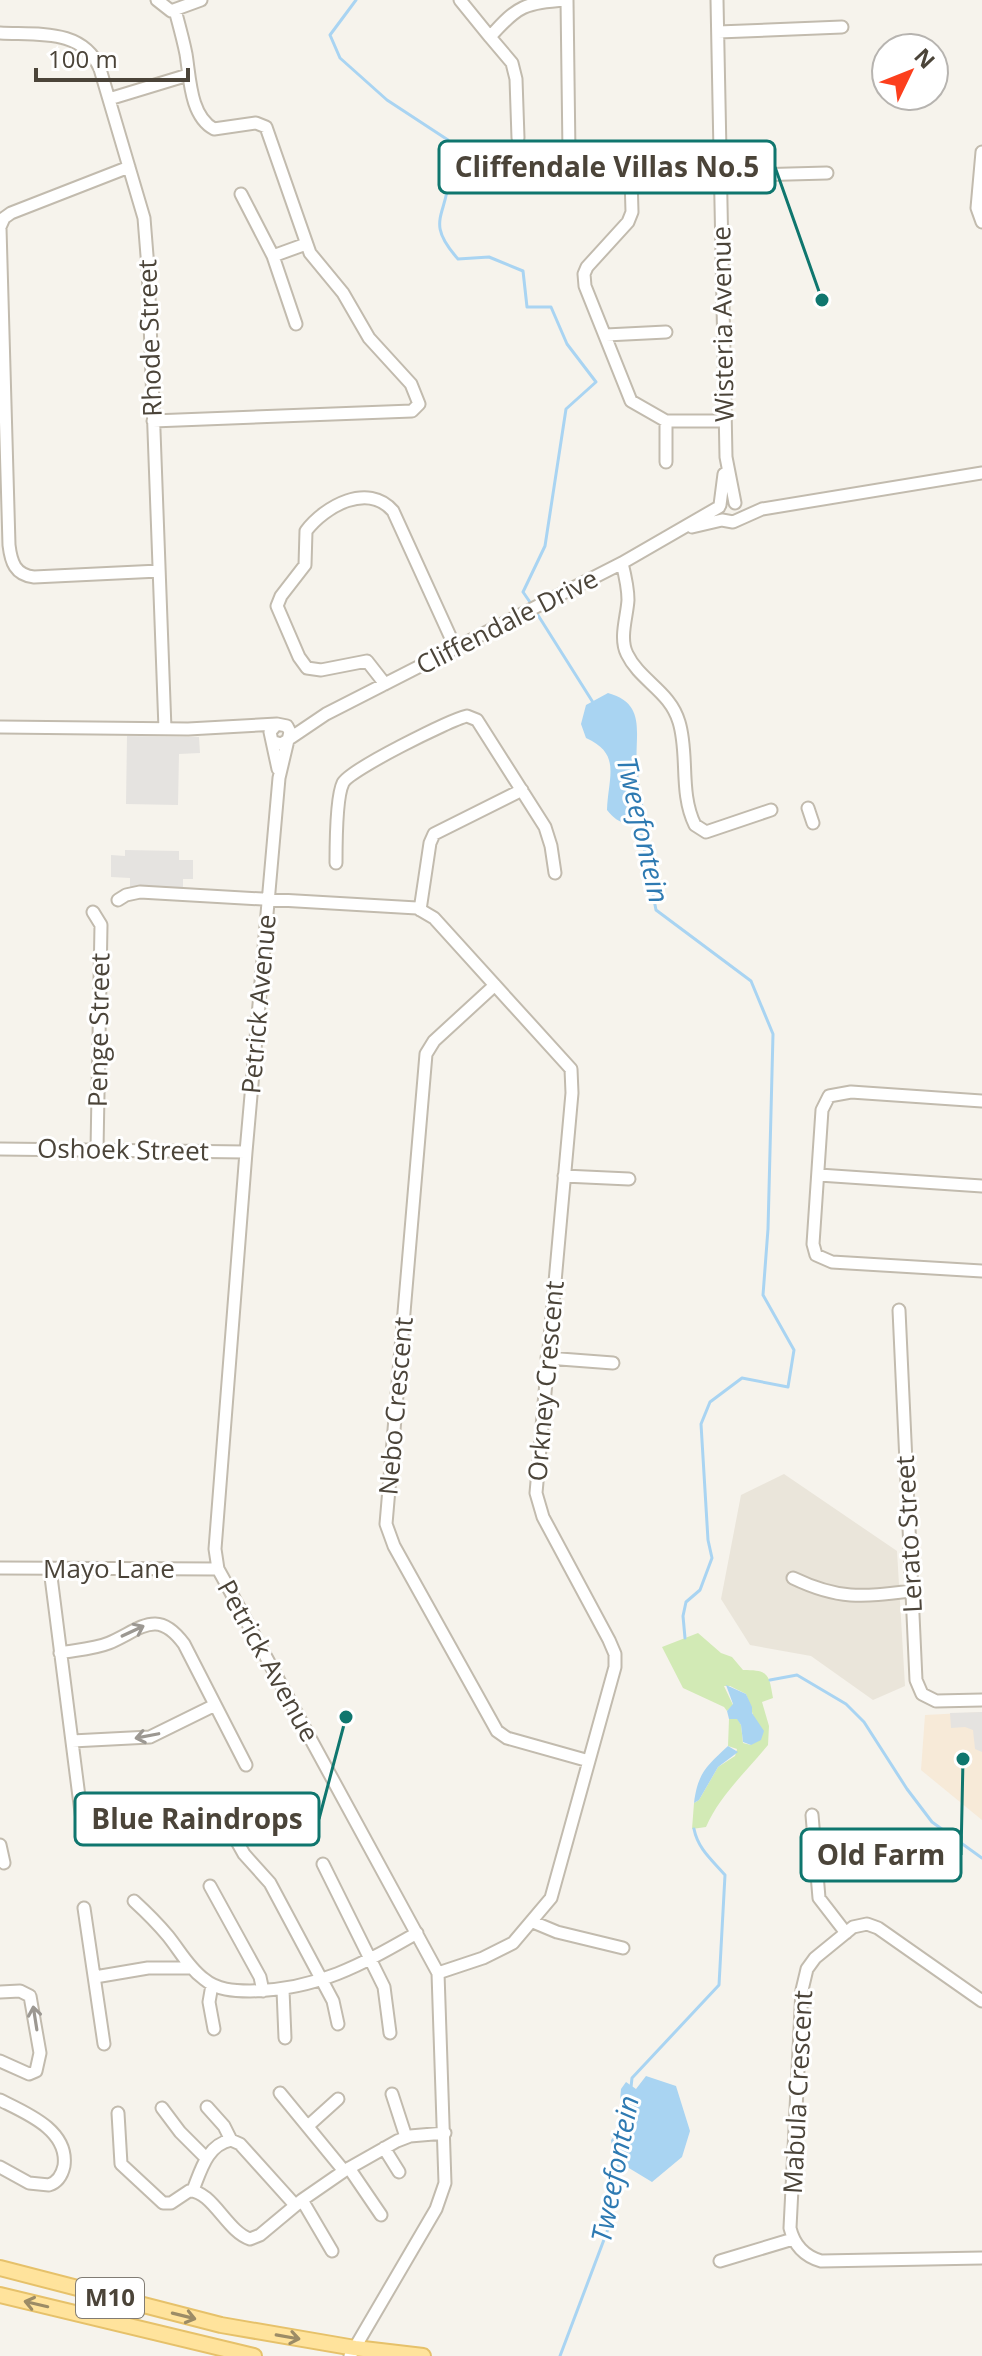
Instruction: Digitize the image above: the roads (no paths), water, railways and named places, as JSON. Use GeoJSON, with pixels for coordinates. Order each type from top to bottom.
{"type":"FeatureCollection","features":[{"type":"Feature","properties":{"kind":"main road","name":"M10"},"geometry":{"type":"LineString","coordinates":[[0,2268],[221,2325],[353,2352],[423,2356]]}},
{"type":"Feature","properties":{"kind":"main road","name":"M10"},"geometry":{"type":"LineString","coordinates":[[0,2295],[254,2356]]}},
{"type":"Feature","properties":{"kind":"street"},"geometry":{"type":"LineString","coordinates":[[157,0],[167,10],[201,0]]}},
{"type":"Feature","properties":{"kind":"street"},"geometry":{"type":"LineString","coordinates":[[460,0],[512,63],[516,79],[518,138]]}},
{"type":"Feature","properties":{"kind":"street"},"geometry":{"type":"LineString","coordinates":[[490,37],[523,6],[567,0],[570,160],[577,172],[590,178],[827,173]]}},
{"type":"Feature","properties":{"kind":"street","name":"Wisteria Avenue"},"geometry":{"type":"LineString","coordinates":[[717,0],[726,457],[720,506]]}},
{"type":"Feature","properties":{"kind":"street"},"geometry":{"type":"LineString","coordinates":[[153,421],[412,411],[419,404],[411,384],[369,338],[343,293],[314,260],[266,127],[256,123],[222,130],[207,125],[198,111],[175,10]]}},
{"type":"Feature","properties":{"kind":"street"},"geometry":{"type":"LineString","coordinates":[[718,32],[842,27]]}},
{"type":"Feature","properties":{"kind":"street","name":"Rhode Street"},"geometry":{"type":"LineString","coordinates":[[0,33],[64,37],[83,44],[97,62],[146,230],[165,729]]}},
{"type":"Feature","properties":{"kind":"street"},"geometry":{"type":"LineString","coordinates":[[109,99],[188,75]]}},
{"type":"Feature","properties":{"kind":"street"},"geometry":{"type":"LineString","coordinates":[[980,220],[977,208],[982,152]]}},
{"type":"Feature","properties":{"kind":"street"},"geometry":{"type":"LineString","coordinates":[[129,167],[11,213],[4,218],[0,228],[9,545],[15,568],[27,576],[159,571]]}},
{"type":"Feature","properties":{"kind":"street"},"geometry":{"type":"LineString","coordinates":[[631,177],[632,212],[628,222],[590,264],[584,274],[585,286],[629,397],[639,408],[666,421],[725,421]]}},
{"type":"Feature","properties":{"kind":"street"},"geometry":{"type":"LineString","coordinates":[[241,194],[273,256],[296,324]]}},
{"type":"Feature","properties":{"kind":"street"},"geometry":{"type":"LineString","coordinates":[[273,256],[306,244]]}},
{"type":"Feature","properties":{"kind":"street"},"geometry":{"type":"LineString","coordinates":[[606,335],[666,332]]}},
{"type":"Feature","properties":{"kind":"street"},"geometry":{"type":"LineString","coordinates":[[666,421],[666,462]]}},
{"type":"Feature","properties":{"kind":"street","name":"Wisteria Avenue"},"geometry":{"type":"LineString","coordinates":[[726,457],[736,503]]}},
{"type":"Feature","properties":{"kind":"street"},"geometry":{"type":"LineString","coordinates":[[762,509],[727,501],[720,506],[719,514],[722,520],[729,523],[762,509],[982,473]]}},
{"type":"Feature","properties":{"kind":"street"},"geometry":{"type":"LineString","coordinates":[[385,684],[367,661],[321,670],[307,668],[277,610],[281,596],[305,565],[306,531],[322,516],[346,502],[363,496],[375,497],[393,511],[455,647]]}},
{"type":"Feature","properties":{"kind":"street"},"geometry":{"type":"LineString","coordinates":[[736,503],[740,511],[738,518]]}},
{"type":"Feature","properties":{"kind":"street","name":"Cliffendale Drive"},"geometry":{"type":"LineString","coordinates":[[289,739],[326,714],[622,563],[688,528],[720,506]]}},
{"type":"Feature","properties":{"kind":"street","name":"Cliffendale Drive"},"geometry":{"type":"LineString","coordinates":[[688,528],[722,520]]}},
{"type":"Feature","properties":{"kind":"street"},"geometry":{"type":"LineString","coordinates":[[622,563],[628,592],[624,637],[626,653],[674,708],[681,730],[691,818],[700,831],[709,832],[771,810]]}},
{"type":"Feature","properties":{"kind":"street","name":"Cliffendale Drive"},"geometry":{"type":"LineString","coordinates":[[0,727],[237,728],[281,724],[326,714]]}},
{"type":"Feature","properties":{"kind":"street"},"geometry":{"type":"LineString","coordinates":[[336,863],[341,789],[347,777],[463,717],[473,717],[549,836],[555,873]]}},
{"type":"Feature","properties":{"kind":"street"},"geometry":{"type":"LineString","coordinates":[[281,724],[290,730],[289,739],[281,744],[273,741],[270,732],[281,724]]}},
{"type":"Feature","properties":{"kind":"street","name":"Cliffendale Drive"},"geometry":{"type":"LineString","coordinates":[[237,728],[273,741]]}},
{"type":"Feature","properties":{"kind":"street","name":"Petrick Avenue"},"geometry":{"type":"LineString","coordinates":[[289,739],[279,778],[215,1549],[218,1569],[438,1973],[446,2171],[443,2193],[353,2352]]}},
{"type":"Feature","properties":{"kind":"street","name":"Petrick Avenue"},"geometry":{"type":"LineString","coordinates":[[273,741],[279,778]]}},
{"type":"Feature","properties":{"kind":"street"},"geometry":{"type":"LineString","coordinates":[[118,900],[140,892],[420,910],[434,834],[522,790]]}},
{"type":"Feature","properties":{"kind":"street"},"geometry":{"type":"LineString","coordinates":[[808,808],[813,823]]}},
{"type":"Feature","properties":{"kind":"street","name":"Orkney Crescent"},"geometry":{"type":"LineString","coordinates":[[420,910],[434,918],[571,1069],[573,1078],[537,1501],[616,1657],[554,1892],[533,1922],[513,1943],[438,1973]]}},
{"type":"Feature","properties":{"kind":"street","name":"Penge Street"},"geometry":{"type":"LineString","coordinates":[[93,912],[101,925],[97,1150]]}},
{"type":"Feature","properties":{"kind":"street","name":"Nebo Crescent"},"geometry":{"type":"LineString","coordinates":[[495,985],[434,1041],[426,1054],[386,1524],[394,1546],[497,1731],[507,1738],[589,1761]]}},
{"type":"Feature","properties":{"kind":"street"},"geometry":{"type":"LineString","coordinates":[[982,1101],[833,1093],[826,1099],[822,1110],[813,1244],[814,1251],[821,1258],[832,1262],[982,1271]]}},
{"type":"Feature","properties":{"kind":"street","name":"Oshoek Street"},"geometry":{"type":"LineString","coordinates":[[0,1149],[246,1152]]}},
{"type":"Feature","properties":{"kind":"street"},"geometry":{"type":"LineString","coordinates":[[819,1175],[982,1186]]}},
{"type":"Feature","properties":{"kind":"street"},"geometry":{"type":"LineString","coordinates":[[564,1176],[629,1179]]}},
{"type":"Feature","properties":{"kind":"street","name":"Lerato Street"},"geometry":{"type":"LineString","coordinates":[[899,1310],[916,1680],[922,1694],[936,1701],[982,1700]]}},
{"type":"Feature","properties":{"kind":"street"},"geometry":{"type":"LineString","coordinates":[[547,1358],[613,1363]]}},
{"type":"Feature","properties":{"kind":"street","name":"Mayo Lane"},"geometry":{"type":"LineString","coordinates":[[0,1568],[218,1569]]}},
{"type":"Feature","properties":{"kind":"street"},"geometry":{"type":"LineString","coordinates":[[50,1569],[84,1836]]}},
{"type":"Feature","properties":{"kind":"street"},"geometry":{"type":"LineString","coordinates":[[793,1578],[825,1592],[841,1595],[911,1591]]}},
{"type":"Feature","properties":{"kind":"street"},"geometry":{"type":"LineString","coordinates":[[60,1653],[108,1644],[144,1625],[162,1624],[177,1634],[184,1644],[246,1765]]}},
{"type":"Feature","properties":{"kind":"street"},"geometry":{"type":"LineString","coordinates":[[72,1741],[150,1737],[215,1705]]}},
{"type":"Feature","properties":{"kind":"street"},"geometry":{"type":"LineString","coordinates":[[812,1815],[819,1898],[846,1933],[862,1924],[878,1928],[982,2001]]}},
{"type":"Feature","properties":{"kind":"street"},"geometry":{"type":"LineString","coordinates":[[230,1829],[250,1862],[270,1883],[333,2001],[338,2024]]}},
{"type":"Feature","properties":{"kind":"street"},"geometry":{"type":"LineString","coordinates":[[0,1845],[4,1863]]}},
{"type":"Feature","properties":{"kind":"street"},"geometry":{"type":"LineString","coordinates":[[323,1864],[372,1958],[387,1998],[390,2033]]}},
{"type":"Feature","properties":{"kind":"street"},"geometry":{"type":"LineString","coordinates":[[210,1886],[260,1977],[263,1991]]}},
{"type":"Feature","properties":{"kind":"street"},"geometry":{"type":"LineString","coordinates":[[134,1901],[158,1925],[192,1968],[212,1985],[234,1990],[283,1990],[322,1980],[372,1958],[417,1933]]}},
{"type":"Feature","properties":{"kind":"street"},"geometry":{"type":"LineString","coordinates":[[84,1908],[104,2044]]}},
{"type":"Feature","properties":{"kind":"street"},"geometry":{"type":"LineString","coordinates":[[533,1922],[557,1932],[623,1948]]}},
{"type":"Feature","properties":{"kind":"street","name":"Mabula Crescent"},"geometry":{"type":"LineString","coordinates":[[793,2239],[790,2220],[803,1981],[811,1963],[846,1933]]}},
{"type":"Feature","properties":{"kind":"street"},"geometry":{"type":"LineString","coordinates":[[95,1977],[148,1968],[192,1968]]}},
{"type":"Feature","properties":{"kind":"street"},"geometry":{"type":"LineString","coordinates":[[212,1985],[209,2002],[214,2029]]}},
{"type":"Feature","properties":{"kind":"street"},"geometry":{"type":"LineString","coordinates":[[283,1990],[285,2038]]}},
{"type":"Feature","properties":{"kind":"street"},"geometry":{"type":"LineString","coordinates":[[0,1992],[20,1991],[30,1996],[40,2059],[36,2071],[29,2074],[0,2061]]}},
{"type":"Feature","properties":{"kind":"street"},"geometry":{"type":"LineString","coordinates":[[280,2093],[381,2215]]}},
{"type":"Feature","properties":{"kind":"street"},"geometry":{"type":"LineString","coordinates":[[392,2094],[406,2137]]}},
{"type":"Feature","properties":{"kind":"street"},"geometry":{"type":"LineString","coordinates":[[308,2126],[338,2099]]}},
{"type":"Feature","properties":{"kind":"street"},"geometry":{"type":"LineString","coordinates":[[0,2100],[47,2126],[60,2146],[64,2163],[60,2177],[49,2185],[29,2183],[0,2167]]}},
{"type":"Feature","properties":{"kind":"street"},"geometry":{"type":"LineString","coordinates":[[207,2107],[224,2126],[231,2140]]}},
{"type":"Feature","properties":{"kind":"street"},"geometry":{"type":"LineString","coordinates":[[162,2108],[206,2158]]}},
{"type":"Feature","properties":{"kind":"street"},"geometry":{"type":"LineString","coordinates":[[118,2113],[120,2159],[125,2169],[163,2203],[171,2203],[193,2190],[206,2158],[220,2143],[231,2140],[240,2144],[298,2203],[332,2251]]}},
{"type":"Feature","properties":{"kind":"street"},"geometry":{"type":"LineString","coordinates":[[193,2190],[202,2195],[241,2236],[250,2239],[260,2235],[346,2169],[384,2148],[406,2137],[445,2133]]}},
{"type":"Feature","properties":{"kind":"street"},"geometry":{"type":"LineString","coordinates":[[384,2148],[399,2172]]}},
{"type":"Feature","properties":{"kind":"street"},"geometry":{"type":"LineString","coordinates":[[720,2261],[793,2239],[805,2254],[821,2261],[982,2258]]}},
{"type":"Feature","properties":{"kind":"water"},"geometry":{"type":"Polygon","coordinates":[[[608,693],[629,705],[636,722],[637,767],[644,811],[625,822],[616,819],[607,810],[609,759],[605,751],[586,738],[581,724],[586,705],[608,693]]]}},
{"type":"Feature","properties":{"kind":"water"},"geometry":{"type":"Polygon","coordinates":[[[726,1685],[746,1694],[752,1713],[764,1731],[761,1740],[751,1745],[743,1742],[741,1725],[737,1719],[729,1719],[727,1711],[733,1704],[726,1685]]]}},
{"type":"Feature","properties":{"kind":"water"},"geometry":{"type":"Polygon","coordinates":[[[728,1746],[738,1752],[718,1767],[699,1800],[694,1803],[705,1770],[728,1746]]]}},
{"type":"Feature","properties":{"kind":"water"},"geometry":{"type":"Polygon","coordinates":[[[646,2076],[676,2086],[690,2131],[682,2157],[652,2182],[614,2159],[611,2140],[629,2121],[634,2106],[620,2101],[621,2089],[626,2082],[636,2089],[646,2076]]]}},
{"type":"Feature","properties":{"kind":"waterway","name":"Tweefontein"},"geometry":{"type":"LineString","coordinates":[[356,0],[330,35],[340,58],[387,100],[448,140],[449,178],[440,219],[442,236],[448,246],[458,259],[489,257],[523,271],[527,307],[551,307],[567,344],[596,382],[566,409],[545,546],[523,592],[532,605]]}},
{"type":"Feature","properties":{"kind":"waterway","name":"Tweefontein"},"geometry":{"type":"LineString","coordinates":[[536,612],[594,704]]}},
{"type":"Feature","properties":{"kind":"waterway","name":"Tweefontein"},"geometry":{"type":"LineString","coordinates":[[637,812],[656,910],[751,981],[773,1034],[768,1229],[763,1295],[794,1350],[788,1387],[742,1378],[710,1402],[701,1424],[708,1540],[712,1558],[700,1590],[686,1602],[683,1616],[685,1638]]}},
{"type":"Feature","properties":{"kind":"waterway"},"geometry":{"type":"LineString","coordinates":[[770,1680],[797,1675],[846,1704],[864,1722],[932,1822],[982,1858]]}},
{"type":"Feature","properties":{"kind":"waterway","name":"Tweefontein"},"geometry":{"type":"LineString","coordinates":[[631,2087],[632,2078],[719,1985],[725,1875],[702,1848],[694,1829]]}},
{"type":"Feature","properties":{"kind":"waterway","name":"Tweefontein"},"geometry":{"type":"LineString","coordinates":[[624,2130],[628,2102]]}},
{"type":"Feature","properties":{"kind":"waterway","name":"Tweefontein"},"geometry":{"type":"LineString","coordinates":[[560,2356],[608,2229],[619,2161]]}},
{"type":"Feature","properties":{"kind":"place","name":"Cliffendale Villas No.5"},"geometry":{"type":"Point","coordinates":[822,300]}},
{"type":"Feature","properties":{"kind":"place","name":"Blue Raindrops"},"geometry":{"type":"Point","coordinates":[346,1717]}},
{"type":"Feature","properties":{"kind":"place","name":"Old Farm"},"geometry":{"type":"Point","coordinates":[963,1759]}}]}
